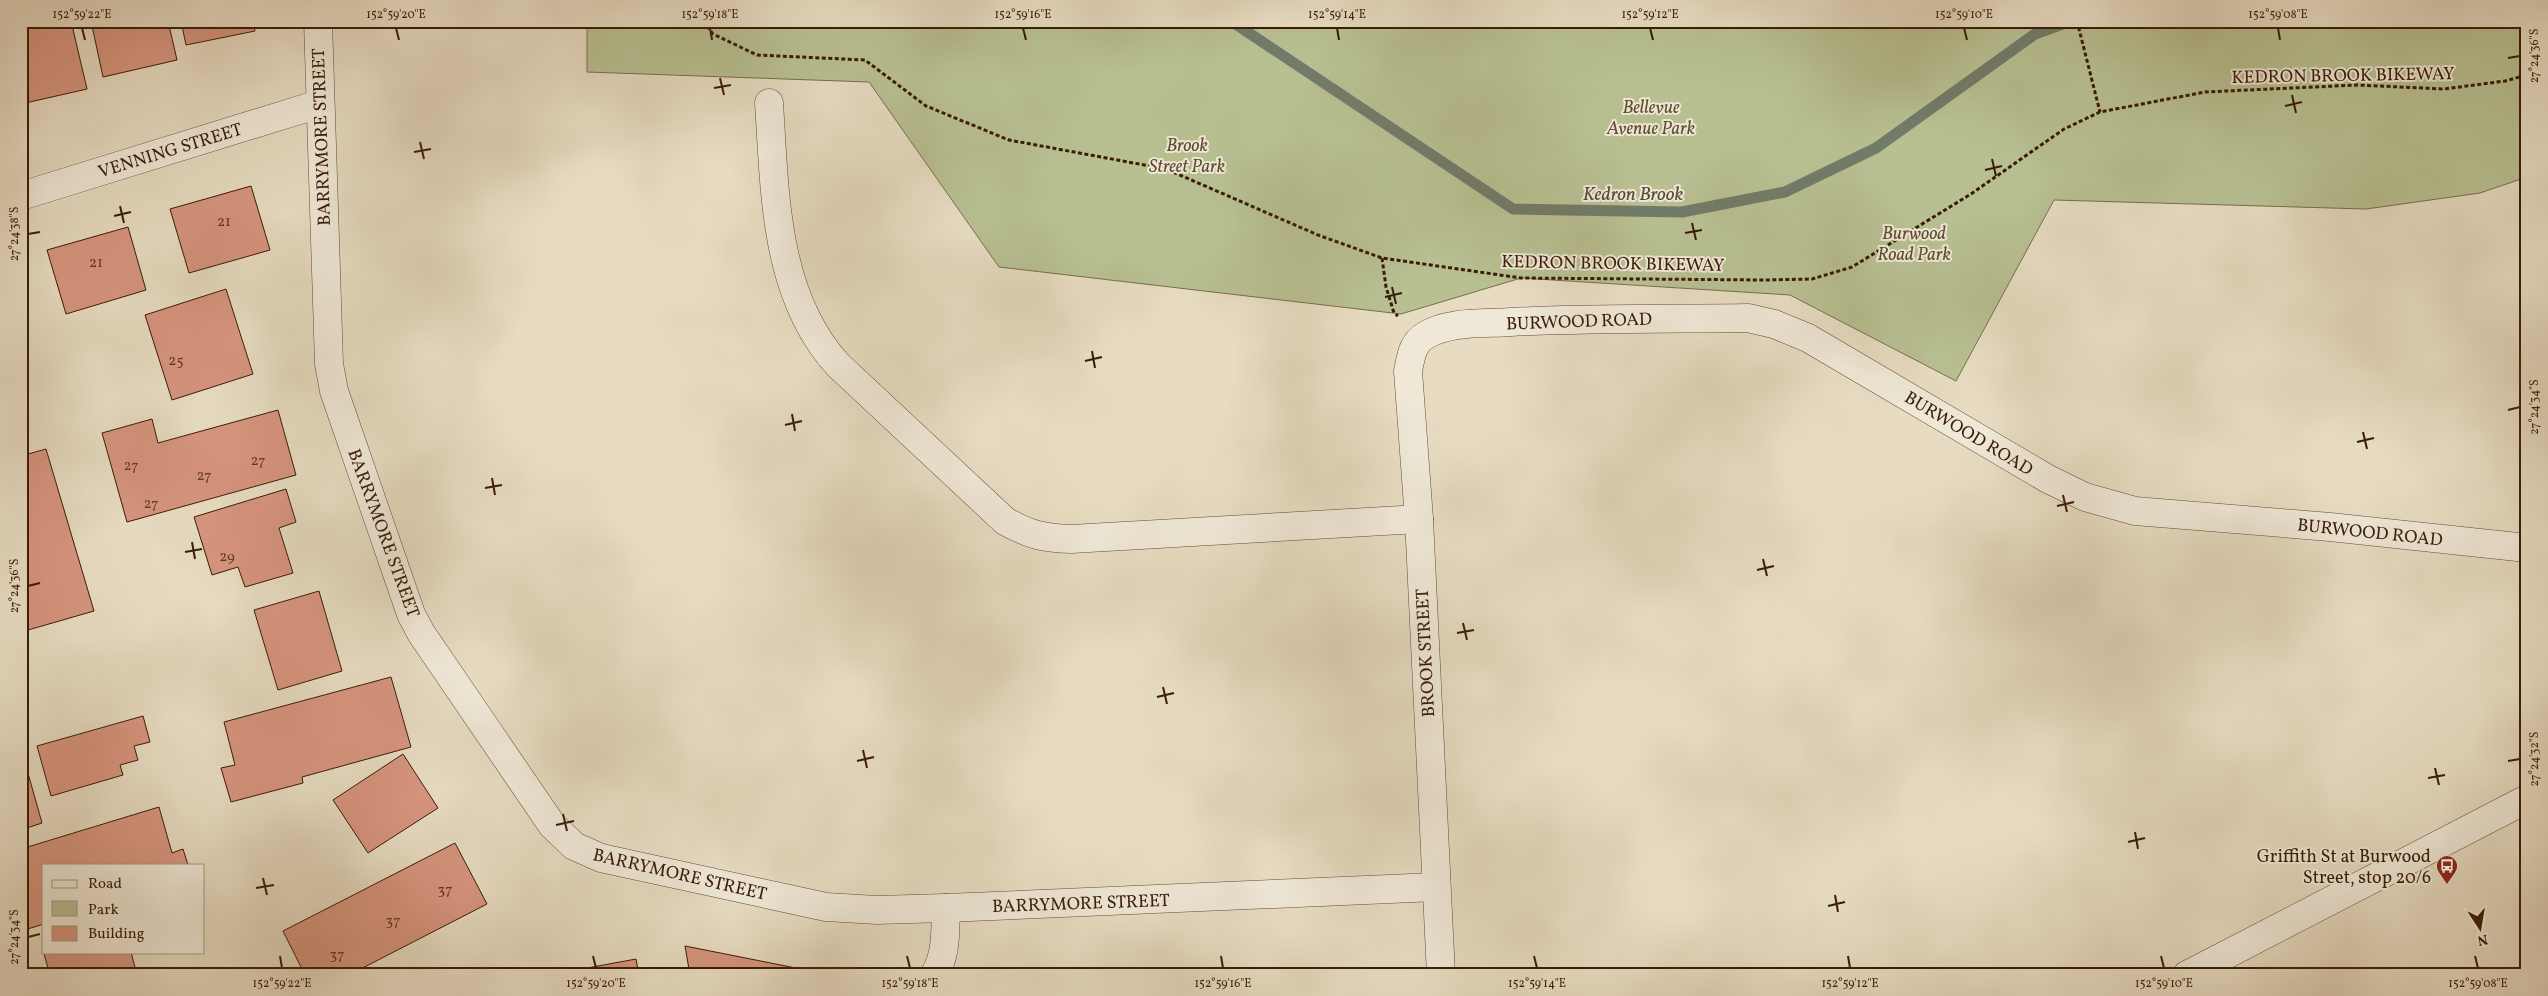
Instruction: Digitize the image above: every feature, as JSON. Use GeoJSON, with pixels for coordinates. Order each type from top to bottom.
{"type":"FeatureCollection","features":[{"type":"Feature","properties":{"kind":"street","name":"BARRYMORE STREET"},"geometry":{"type":"LineString","coordinates":[[318,21],[327,337],[334,391],[411,614],[421,633],[552,825],[574,846],[601,858],[826,907],[877,910],[1436,887]]}},
{"type":"Feature","properties":{"kind":"street"},"geometry":{"type":"LineString","coordinates":[[769,103],[779,227],[785,261],[807,324],[820,346],[838,365],[1005,521],[1022,531],[1040,538],[1071,538],[1419,519]]}},
{"type":"Feature","properties":{"kind":"street","name":"VENNING STREET"},"geometry":{"type":"LineString","coordinates":[[21,196],[319,104]]}},
{"type":"Feature","properties":{"kind":"street","name":"BURWOOD ROAD"},"geometry":{"type":"LineString","coordinates":[[1423,336],[1437,330],[1563,319],[1748,318],[1774,324],[1808,338],[2048,480],[2085,497],[2135,512],[2330,527],[2527,548]]}},
{"type":"Feature","properties":{"kind":"street","name":"BROOK STREET"},"geometry":{"type":"LineString","coordinates":[[1423,336],[1412,348],[1408,371],[1419,519],[1441,975]]}},
{"type":"Feature","properties":{"kind":"street"},"geometry":{"type":"LineString","coordinates":[[2187,975],[2527,799]]}},
{"type":"Feature","properties":{"kind":"street"},"geometry":{"type":"LineString","coordinates":[[934,975],[942,960],[944,949],[946,908]]}},
{"type":"Feature","properties":{"kind":"path","name":"KEDRON BROOK BIKEWAY"},"geometry":{"type":"LineString","coordinates":[[703,21],[713,34],[757,55],[865,60],[926,106],[1009,140],[1166,168],[1318,235],[1382,258],[1521,278],[1764,280],[1812,278],[1852,267],[1970,194],[2064,129],[2100,112],[2205,92],[2357,85],[2444,89],[2505,81],[2527,75]]}},
{"type":"Feature","properties":{"kind":"path"},"geometry":{"type":"LineString","coordinates":[[2077,21],[2100,112]]}},
{"type":"Feature","properties":{"kind":"path"},"geometry":{"type":"LineString","coordinates":[[1382,258],[1386,287],[1394,313],[1423,336]]}},
{"type":"Feature","properties":{"kind":"green space"},"geometry":{"type":"Polygon","coordinates":[[[587,21],[2527,21],[2527,177],[2480,193],[2366,209],[2054,200],[1956,381],[1790,295],[1521,278],[1401,314],[999,267],[869,82],[587,72],[587,21]]]}},
{"type":"Feature","properties":{"kind":"building"},"geometry":{"type":"Polygon","coordinates":[[[33,21],[71,21],[87,89],[21,104],[21,24],[33,21]]]}},
{"type":"Feature","properties":{"kind":"building"},"geometry":{"type":"Polygon","coordinates":[[[91,21],[168,21],[177,60],[103,77],[91,21]]]}},
{"type":"Feature","properties":{"kind":"building"},"geometry":{"type":"Polygon","coordinates":[[[181,21],[253,21],[255,31],[186,45],[181,21]]]}},
{"type":"Feature","properties":{"kind":"building"},"geometry":{"type":"Polygon","coordinates":[[[251,186],[270,250],[189,273],[170,209],[251,186]]]}},
{"type":"Feature","properties":{"kind":"building"},"geometry":{"type":"Polygon","coordinates":[[[128,227],[146,290],[66,314],[47,250],[128,227]]]}},
{"type":"Feature","properties":{"kind":"building"},"geometry":{"type":"Polygon","coordinates":[[[226,289],[253,374],[172,400],[145,315],[226,289]]]}},
{"type":"Feature","properties":{"kind":"building"},"geometry":{"type":"Polygon","coordinates":[[[278,410],[296,475],[127,522],[102,433],[152,419],[158,443],[278,410]]]}},
{"type":"Feature","properties":{"kind":"building"},"geometry":{"type":"Polygon","coordinates":[[[46,449],[94,611],[21,632],[21,456],[46,449]]]}},
{"type":"Feature","properties":{"kind":"building"},"geometry":{"type":"Polygon","coordinates":[[[286,489],[296,522],[279,528],[293,573],[245,587],[238,567],[212,575],[194,517],[286,489]]]}},
{"type":"Feature","properties":{"kind":"building"},"geometry":{"type":"Polygon","coordinates":[[[319,591],[342,671],[278,690],[254,610],[319,591]]]}},
{"type":"Feature","properties":{"kind":"building"},"geometry":{"type":"Polygon","coordinates":[[[391,677],[411,747],[302,777],[303,783],[231,802],[221,768],[235,765],[224,722],[391,677]]]}},
{"type":"Feature","properties":{"kind":"building"},"geometry":{"type":"Polygon","coordinates":[[[143,716],[150,742],[134,746],[138,760],[120,765],[123,775],[51,796],[37,746],[143,716]]]}},
{"type":"Feature","properties":{"kind":"building"},"geometry":{"type":"Polygon","coordinates":[[[403,754],[438,808],[368,853],[333,800],[403,754]]]}},
{"type":"Feature","properties":{"kind":"building"},"geometry":{"type":"Polygon","coordinates":[[[24,759],[42,823],[21,830],[21,760],[24,759]]]}},
{"type":"Feature","properties":{"kind":"building"},"geometry":{"type":"Polygon","coordinates":[[[159,807],[172,853],[183,849],[188,864],[42,864],[42,925],[21,931],[21,849],[159,807]]]}},
{"type":"Feature","properties":{"kind":"building"},"geometry":{"type":"Polygon","coordinates":[[[455,843],[487,904],[349,975],[305,975],[283,931],[455,843]]]}},
{"type":"Feature","properties":{"kind":"building"},"geometry":{"type":"Polygon","coordinates":[[[685,946],[811,971],[812,975],[690,975],[685,946]]]}},
{"type":"Feature","properties":{"kind":"building"},"geometry":{"type":"Polygon","coordinates":[[[44,954],[132,954],[137,975],[50,975],[44,954]]]}},
{"type":"Feature","properties":{"kind":"building"},"geometry":{"type":"Polygon","coordinates":[[[636,959],[639,975],[560,975],[560,973],[636,959]]]}},
{"type":"Feature","properties":{"kind":"waterway","name":"Kedron Brook"},"geometry":{"type":"LineString","coordinates":[[1231,21],[1513,209],[1682,212],[1785,192],[1876,148],[2035,34],[2071,21]]}},
{"type":"Feature","properties":{"kind":"place","name":"Griffith St at Burwood Street, stop 20/6"},"geometry":{"type":"Point","coordinates":[2447,885]}},
{"type":"Feature","properties":{"kind":"park label","name":"Bellevue Avenue Park"},"geometry":{"type":"Point","coordinates":[1651,117]}},
{"type":"Feature","properties":{"kind":"park label","name":"Brook Street Park"},"geometry":{"type":"Point","coordinates":[1187,155]}},
{"type":"Feature","properties":{"kind":"park label","name":"Burwood Road Park"},"geometry":{"type":"Point","coordinates":[1914,243]}}]}
